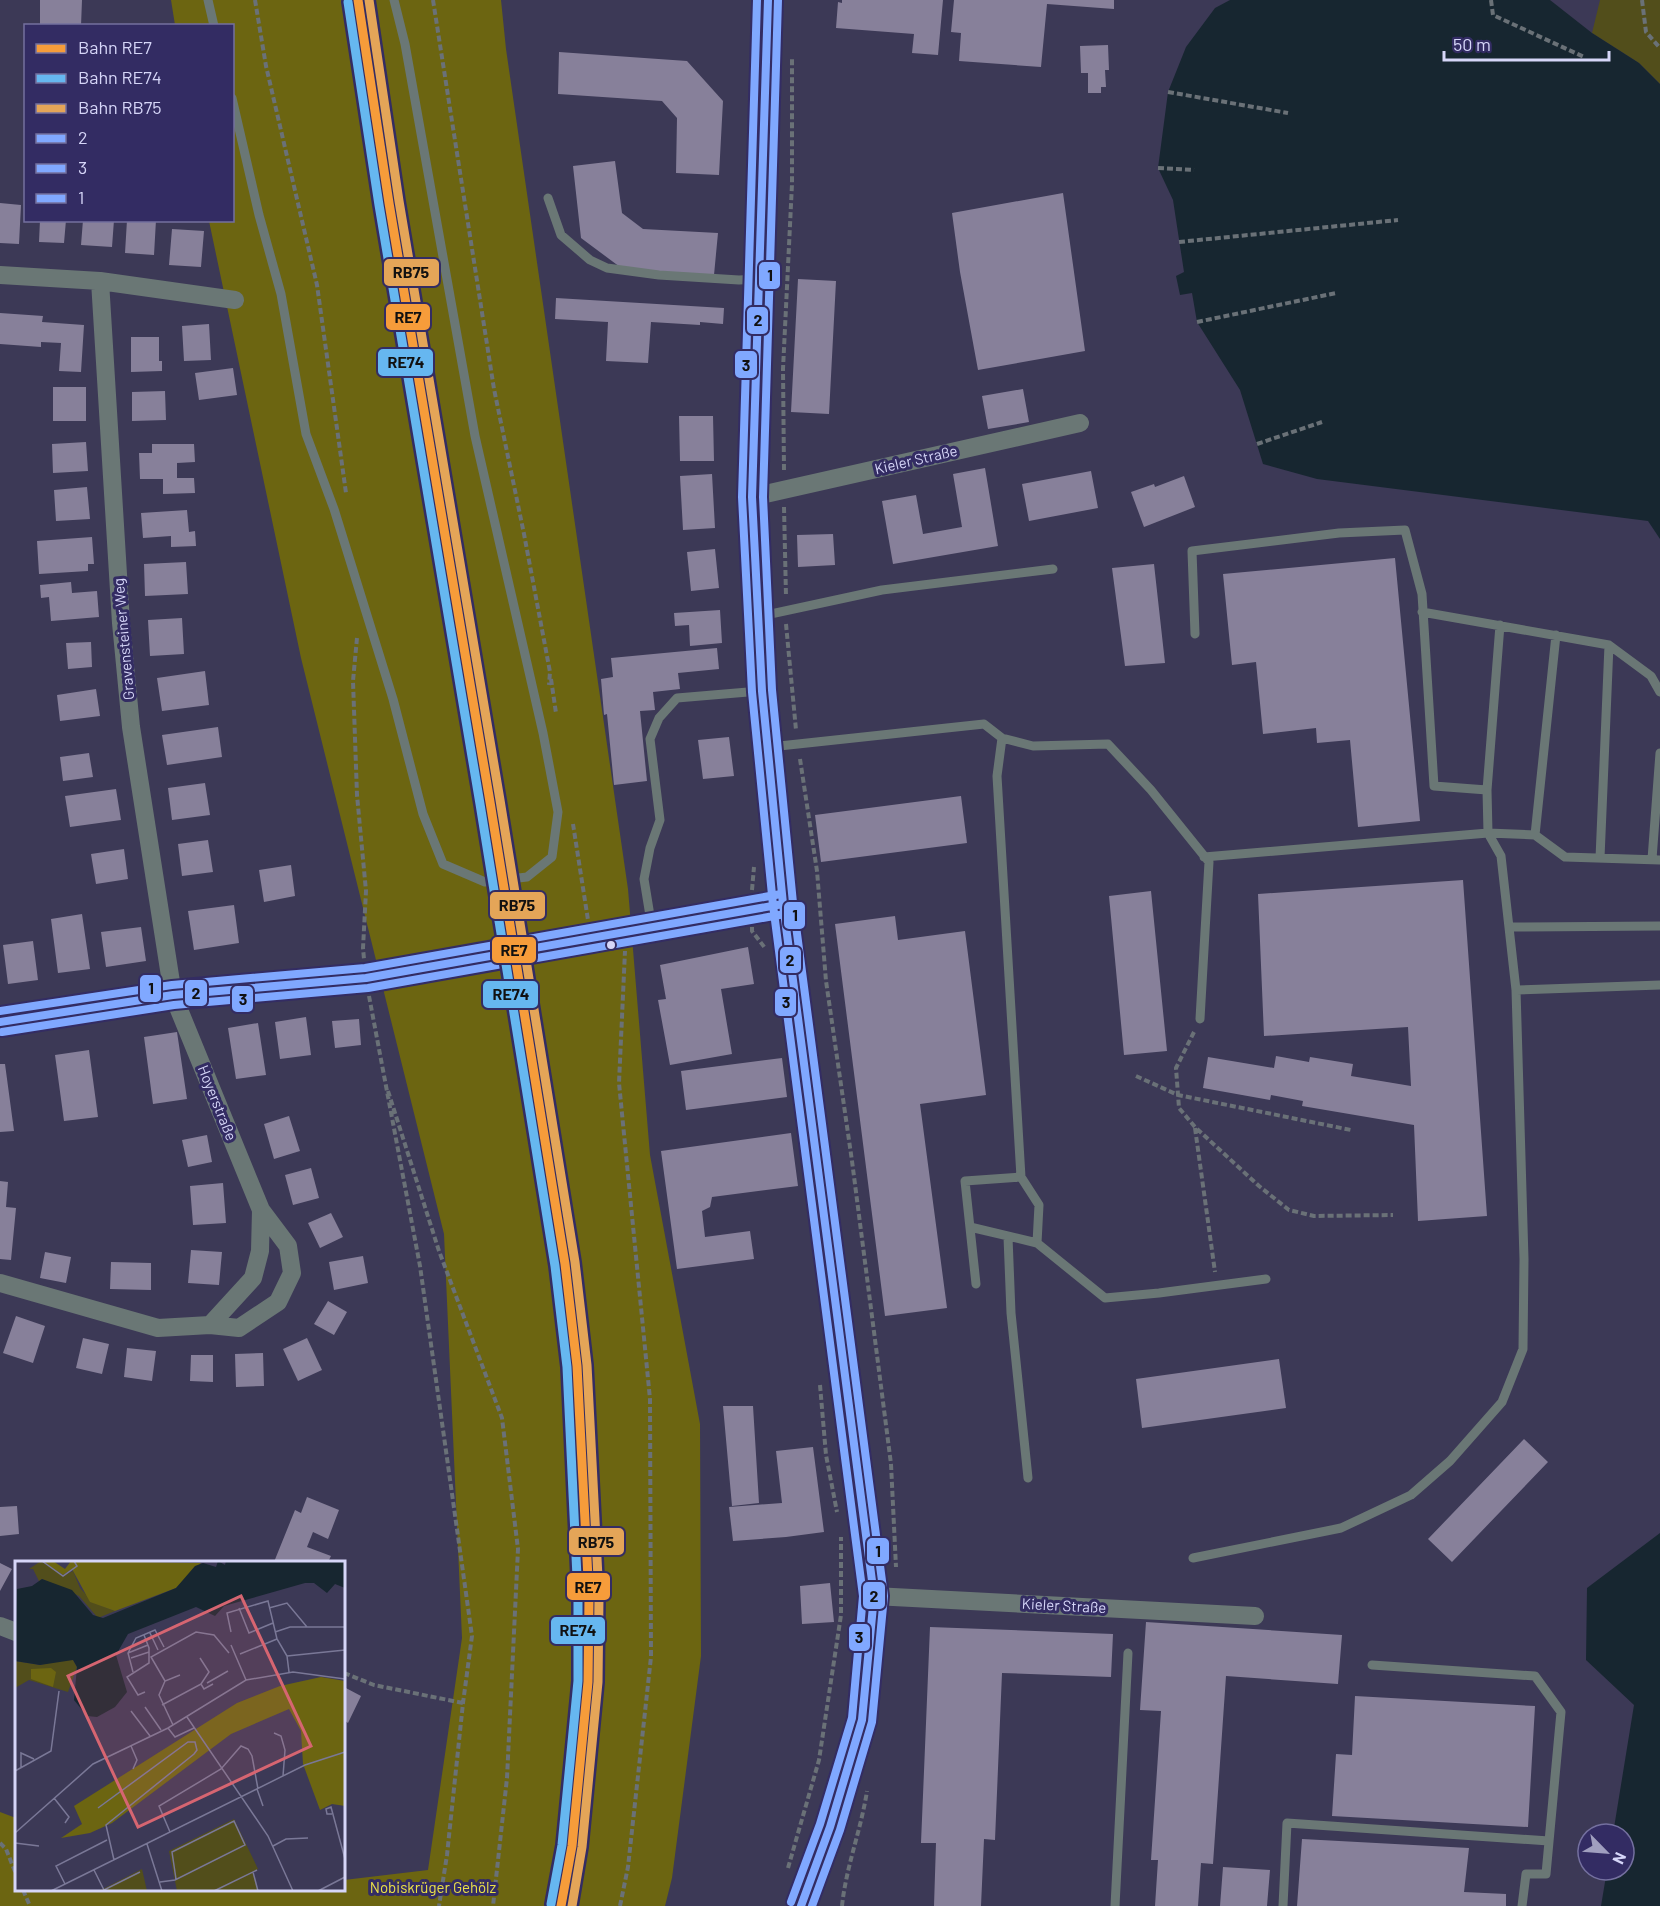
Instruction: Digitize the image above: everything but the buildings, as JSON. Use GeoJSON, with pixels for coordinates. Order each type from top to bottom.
{"type":"FeatureCollection","features":[{"type":"Feature","properties":{"kind":"main road"},"geometry":{"type":"LineString","coordinates":[[768,0],[752,497],[762,691],[783,904],[885,1596],[862,1720],[830,1827],[801,1906]]}},
{"type":"Feature","properties":{"kind":"street"},"geometry":{"type":"LineString","coordinates":[[0,275],[100,281],[235,300]]}},
{"type":"Feature","properties":{"kind":"street","name":"Gravensteiner Weg"},"geometry":{"type":"LineString","coordinates":[[100,281],[121,623],[131,728],[173,995]]}},
{"type":"Feature","properties":{"kind":"street","name":"Kieler Straße"},"geometry":{"type":"LineString","coordinates":[[752,497],[1080,423]]}},
{"type":"Feature","properties":{"kind":"street"},"geometry":{"type":"LineString","coordinates":[[0,1022],[173,995],[366,978],[783,904]]}},
{"type":"Feature","properties":{"kind":"street","name":"Hoyerstraße"},"geometry":{"type":"LineString","coordinates":[[0,1283],[158,1328],[210,1325],[239,1329],[278,1302],[292,1273],[288,1246],[261,1210],[173,995]]}},
{"type":"Feature","properties":{"kind":"street","name":"Hoyerstraße"},"geometry":{"type":"LineString","coordinates":[[210,1325],[253,1278],[260,1251],[261,1210]]}},
{"type":"Feature","properties":{"kind":"street","name":"Kieler Straße"},"geometry":{"type":"LineString","coordinates":[[885,1596],[1255,1616]]}},
{"type":"Feature","properties":{"kind":"street"},"geometry":{"type":"LineString","coordinates":[[0,1626],[15,1632]]}},
{"type":"Feature","properties":{"kind":"lane"},"geometry":{"type":"LineString","coordinates":[[208,0],[214,24]]}},
{"type":"Feature","properties":{"kind":"lane"},"geometry":{"type":"LineString","coordinates":[[234,107],[259,214],[281,294],[306,434],[334,509],[393,699],[423,814],[443,864],[485,882],[526,877],[552,857],[558,812],[543,733],[475,435],[405,44],[394,0]]}},
{"type":"Feature","properties":{"kind":"lane"},"geometry":{"type":"LineString","coordinates":[[548,198],[561,235],[590,260],[607,268],[659,275],[739,280],[759,278]]}},
{"type":"Feature","properties":{"kind":"lane"},"geometry":{"type":"LineString","coordinates":[[1195,634],[1192,551],[1339,532],[1405,530],[1422,594],[1434,786],[1487,790]]}},
{"type":"Feature","properties":{"kind":"lane"},"geometry":{"type":"LineString","coordinates":[[759,617],[882,590],[1053,569]]}},
{"type":"Feature","properties":{"kind":"lane"},"geometry":{"type":"LineString","coordinates":[[1422,612],[1609,645],[1651,676],[1660,692]]}},
{"type":"Feature","properties":{"kind":"lane"},"geometry":{"type":"LineString","coordinates":[[1192,1558],[1341,1528],[1411,1495],[1450,1461],[1502,1402],[1523,1349],[1524,1259],[1516,990],[1501,856],[1488,833],[1487,790],[1500,625]]}},
{"type":"Feature","properties":{"kind":"lane"},"geometry":{"type":"LineString","coordinates":[[1535,835],[1556,635]]}},
{"type":"Feature","properties":{"kind":"lane"},"geometry":{"type":"LineString","coordinates":[[1600,858],[1609,645]]}},
{"type":"Feature","properties":{"kind":"lane"},"geometry":{"type":"LineString","coordinates":[[652,928],[644,879],[650,848],[660,820],[650,739],[659,718],[677,698],[762,691]]}},
{"type":"Feature","properties":{"kind":"lane"},"geometry":{"type":"LineString","coordinates":[[768,748],[970,724],[984,724],[1002,738],[1033,746],[1108,744],[1150,790],[1209,862],[1200,1019]]}},
{"type":"Feature","properties":{"kind":"lane"},"geometry":{"type":"LineString","coordinates":[[1002,738],[997,776],[1021,1177],[1039,1205],[1037,1243]]}},
{"type":"Feature","properties":{"kind":"lane"},"geometry":{"type":"LineString","coordinates":[[1204,857],[1488,833],[1535,835],[1565,857],[1656,859],[1658,758],[1660,753]]}},
{"type":"Feature","properties":{"kind":"lane"},"geometry":{"type":"LineString","coordinates":[[1509,927],[1660,926]]}},
{"type":"Feature","properties":{"kind":"lane"},"geometry":{"type":"LineString","coordinates":[[1516,990],[1660,985]]}},
{"type":"Feature","properties":{"kind":"lane"},"geometry":{"type":"LineString","coordinates":[[976,1284],[965,1181],[1021,1177]]}},
{"type":"Feature","properties":{"kind":"lane"},"geometry":{"type":"LineString","coordinates":[[970,1227],[1037,1243],[1105,1298],[1266,1279]]}},
{"type":"Feature","properties":{"kind":"lane"},"geometry":{"type":"LineString","coordinates":[[1008,1237],[1011,1313],[1028,1478]]}},
{"type":"Feature","properties":{"kind":"lane"},"geometry":{"type":"LineString","coordinates":[[1115,1906],[1128,1653]]}},
{"type":"Feature","properties":{"kind":"lane"},"geometry":{"type":"LineString","coordinates":[[1372,1665],[1534,1676],[1561,1712],[1546,1874],[1526,1874],[1522,1906]]}},
{"type":"Feature","properties":{"kind":"lane"},"geometry":{"type":"LineString","coordinates":[[1283,1906],[1287,1823],[1549,1841]]}},
{"type":"Feature","properties":{"kind":"path"},"geometry":{"type":"LineString","coordinates":[[255,0],[266,66],[317,285],[347,504]]}},
{"type":"Feature","properties":{"kind":"path"},"geometry":{"type":"LineString","coordinates":[[433,0],[495,389],[550,672],[548,692]]}},
{"type":"Feature","properties":{"kind":"path"},"geometry":{"type":"LineString","coordinates":[[1491,0],[1493,15],[1584,57]]}},
{"type":"Feature","properties":{"kind":"path"},"geometry":{"type":"LineString","coordinates":[[1642,0],[1646,32],[1660,48]]}},
{"type":"Feature","properties":{"kind":"path"},"geometry":{"type":"LineString","coordinates":[[792,58],[792,184],[783,369],[786,639],[798,743],[818,871],[826,981],[891,1464],[895,1527],[885,1596]]}},
{"type":"Feature","properties":{"kind":"path"},"geometry":{"type":"LineString","coordinates":[[1168,92],[1288,113]]}},
{"type":"Feature","properties":{"kind":"path"},"geometry":{"type":"LineString","coordinates":[[1158,168],[1194,171]]}},
{"type":"Feature","properties":{"kind":"path"},"geometry":{"type":"LineString","coordinates":[[1179,242],[1398,220]]}},
{"type":"Feature","properties":{"kind":"path"},"geometry":{"type":"LineString","coordinates":[[1197,322],[1336,293]]}},
{"type":"Feature","properties":{"kind":"path"},"geometry":{"type":"LineString","coordinates":[[1257,444],[1323,422]]}},
{"type":"Feature","properties":{"kind":"path"},"geometry":{"type":"LineString","coordinates":[[360,596],[353,681],[357,795],[366,891],[363,948],[366,978],[420,1266],[472,1636],[439,1906]]}},
{"type":"Feature","properties":{"kind":"path"},"geometry":{"type":"LineString","coordinates":[[620,1906],[628,1867],[651,1657],[650,1399],[619,1083],[626,932]]}},
{"type":"Feature","properties":{"kind":"path"},"geometry":{"type":"LineString","coordinates":[[1200,1019],[1176,1068],[1179,1108],[1195,1127],[1288,1210],[1314,1216],[1393,1215]]}},
{"type":"Feature","properties":{"kind":"path"},"geometry":{"type":"LineString","coordinates":[[383,1074],[440,1251],[502,1418],[518,1549],[507,1778],[493,1906]]}},
{"type":"Feature","properties":{"kind":"path"},"geometry":{"type":"LineString","coordinates":[[1136,1076],[1178,1095],[1351,1130]]}},
{"type":"Feature","properties":{"kind":"path"},"geometry":{"type":"LineString","coordinates":[[1195,1127],[1218,1285]]}},
{"type":"Feature","properties":{"kind":"path"},"geometry":{"type":"LineString","coordinates":[[345,1673],[374,1685],[463,1703]]}},
{"type":"Feature","properties":{"kind":"path"},"geometry":{"type":"LineString","coordinates":[[842,1906],[844,1884],[863,1817],[868,1785]]}},
{"type":"Feature","properties":{"kind":"path"},"geometry":{"type":"LineString","coordinates":[[0,1843],[6,1849],[15,1872]]}},
{"type":"Feature","properties":{"kind":"path"},"geometry":{"type":"LineString","coordinates":[[23,1891],[30,1906]]}},
{"type":"Feature","properties":{"kind":"shaded area"},"geometry":{"type":"Polygon","coordinates":[[[1600,0],[1660,0],[1660,84],[1639,63],[1592,33],[1600,0]]]}},
{"type":"Feature","properties":{"kind":"green space","name":"Nobiskrüger Gehölz"},"geometry":{"type":"Polygon","coordinates":[[[171,0],[501,0],[506,49],[628,889],[650,1155],[700,1424],[701,1656],[672,1878],[665,1906],[0,1906],[0,1812],[15,1818],[15,1891],[345,1891],[345,1880],[428,1870],[462,1638],[444,1234],[301,658],[209,222],[234,222],[234,24],[175,24],[171,0]]]}},
{"type":"Feature","properties":{"kind":"water"},"geometry":{"type":"Polygon","coordinates":[[[1230,0],[1550,0],[1592,33],[1639,63],[1660,84],[1660,539],[1648,521],[1317,479],[1263,464],[1240,390],[1197,322],[1192,293],[1180,295],[1176,276],[1184,272],[1173,200],[1158,168],[1168,92],[1186,47],[1215,8],[1230,0]]]}},
{"type":"Feature","properties":{"kind":"water"},"geometry":{"type":"Polygon","coordinates":[[[1660,1533],[1660,1906],[1601,1906],[1605,1882],[1636,1882],[1636,1822],[1615,1822],[1634,1705],[1586,1660],[1587,1588],[1660,1533]]]}},
{"type":"Feature","properties":{"kind":"rail line","name":"RE7"},"geometry":{"type":"LineString","coordinates":[[358,0],[389,203],[565,1264],[577,1366],[589,1598],[588,1682],[572,1846],[561,1906]]}},
{"type":"Feature","properties":{"kind":"rail line","name":"RB75"},"geometry":{"type":"LineString","coordinates":[[369,0],[399,201],[575,1262],[587,1365],[599,1597],[598,1682],[582,1847],[572,1906]]}},
{"type":"Feature","properties":{"kind":"rail line","name":"RE74"},"geometry":{"type":"LineString","coordinates":[[348,2],[379,205],[555,1266],[567,1367],[578,1598],[578,1681],[562,1845],[551,1904]]}},
{"type":"Feature","properties":{"kind":"transit line","name":"3"},"geometry":{"type":"LineString","coordinates":[[757,0],[742,497],[752,692],[773,905],[863,1596],[852,1718],[820,1824],[791,1902]]}},
{"type":"Feature","properties":{"kind":"transit line","name":"2"},"geometry":{"type":"LineString","coordinates":[[768,0],[752,497],[762,691],[783,904],[874,1596],[862,1720],[830,1827],[801,1906]]}},
{"type":"Feature","properties":{"kind":"transit line","name":"1"},"geometry":{"type":"LineString","coordinates":[[778,0],[763,497],[772,690],[793,903],[884,1596],[872,1722],[840,1830],[812,1906]]}},
{"type":"Feature","properties":{"kind":"transit line","name":"1"},"geometry":{"type":"LineString","coordinates":[[0,1011],[172,985],[365,968],[781,894]]}},
{"type":"Feature","properties":{"kind":"transit line","name":"2"},"geometry":{"type":"LineString","coordinates":[[0,1022],[173,995],[366,978],[783,904]]}},
{"type":"Feature","properties":{"kind":"transit line","name":"3"},"geometry":{"type":"LineString","coordinates":[[2,1032],[174,1005],[368,988],[785,914]]}}]}
